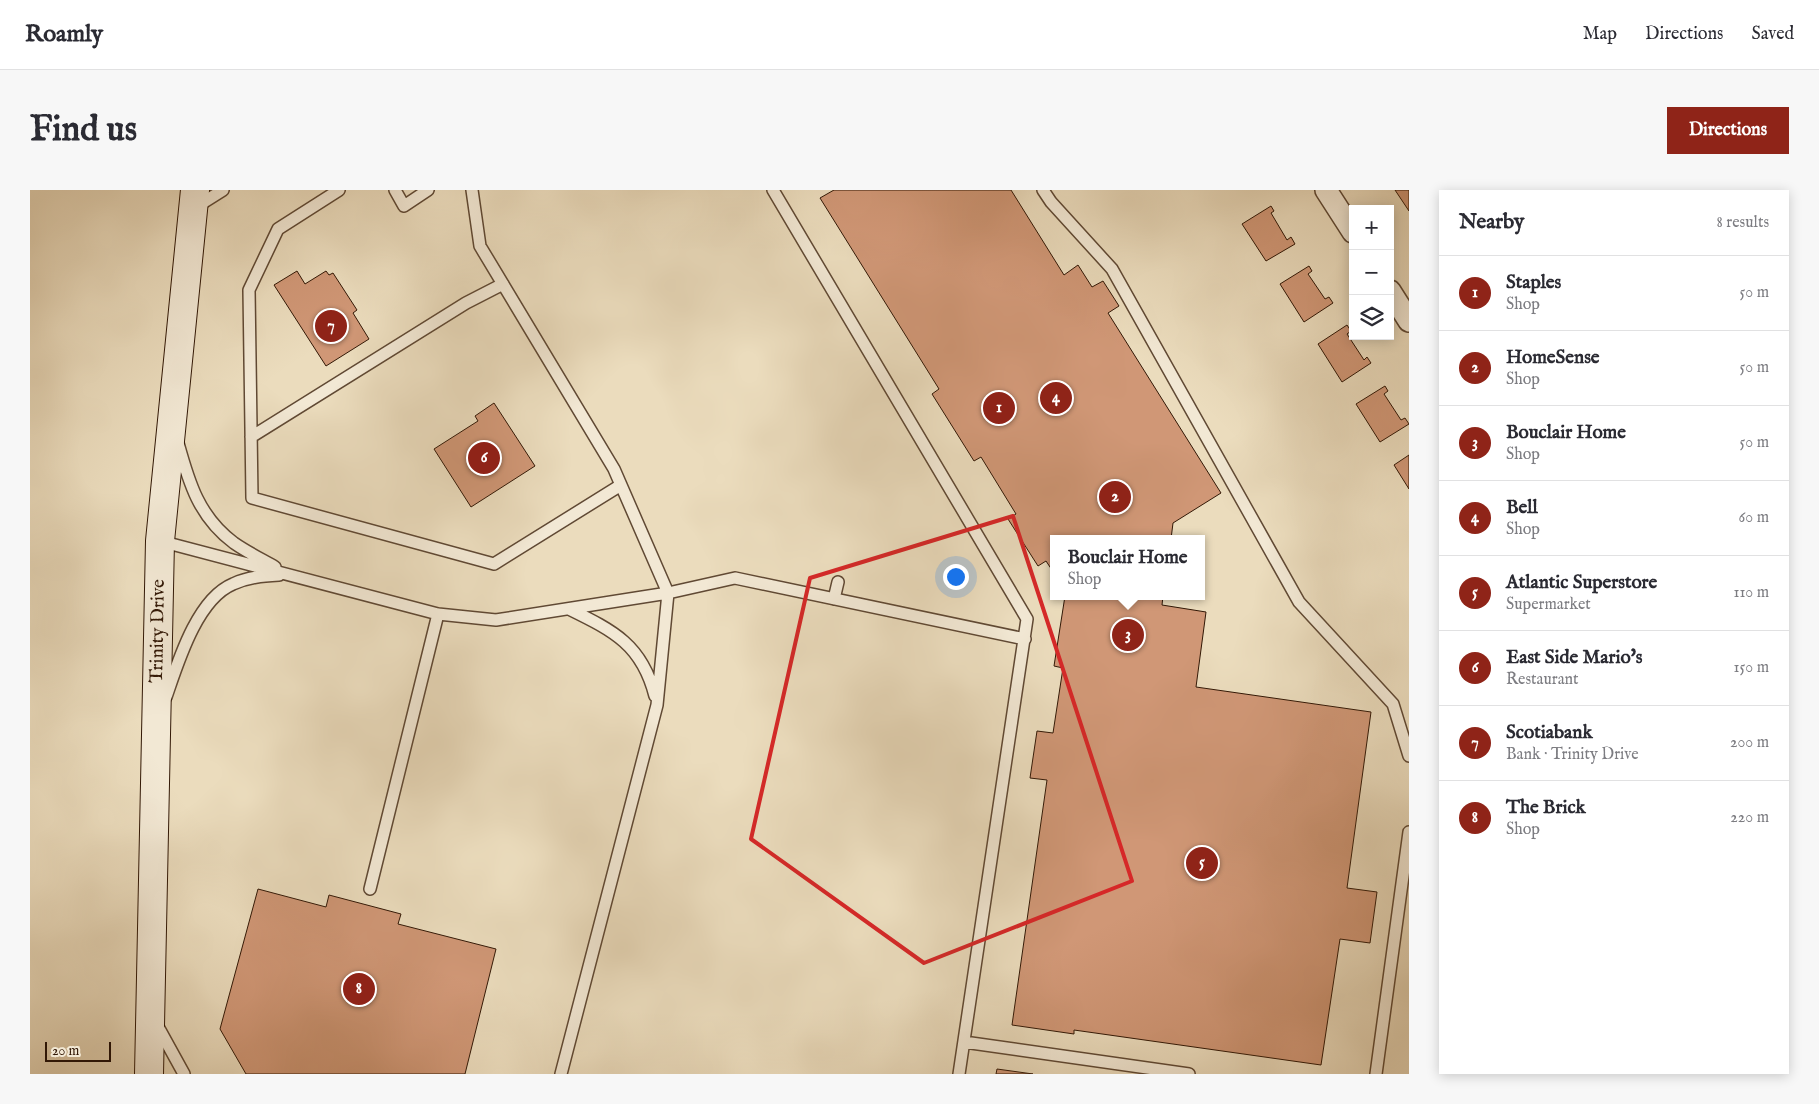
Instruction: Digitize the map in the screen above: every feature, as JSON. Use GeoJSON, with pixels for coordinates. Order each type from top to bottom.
{"type":"FeatureCollection","features":[{"type":"Feature","properties":{"kind":"street"},"geometry":{"type":"LineString","coordinates":[[1326,190],[1349,226]]}},
{"type":"Feature","properties":{"kind":"street","name":"Trinity Drive"},"geometry":{"type":"LineString","coordinates":[[149,1074],[160,541],[195,199]]}},
{"type":"Feature","properties":{"kind":"street"},"geometry":{"type":"LineString","coordinates":[[1393,295],[1409,321]]}},
{"type":"Feature","properties":{"kind":"lane"},"geometry":{"type":"LineString","coordinates":[[195,199],[223,190]]}},
{"type":"Feature","properties":{"kind":"lane"},"geometry":{"type":"LineString","coordinates":[[339,190],[278,229],[249,290],[252,498],[494,564],[621,485]]}},
{"type":"Feature","properties":{"kind":"lane"},"geometry":{"type":"LineString","coordinates":[[395,190],[404,206],[428,190]]}},
{"type":"Feature","properties":{"kind":"lane"},"geometry":{"type":"LineString","coordinates":[[472,190],[480,246],[614,469],[668,593],[657,705],[561,1074]]}},
{"type":"Feature","properties":{"kind":"lane"},"geometry":{"type":"LineString","coordinates":[[773,190],[1028,620],[959,1074]]}},
{"type":"Feature","properties":{"kind":"lane"},"geometry":{"type":"LineString","coordinates":[[1043,190],[1051,202],[1112,269],[1299,602],[1393,704],[1409,756]]}},
{"type":"Feature","properties":{"kind":"lane"},"geometry":{"type":"LineString","coordinates":[[251,437],[466,303],[503,284]]}},
{"type":"Feature","properties":{"kind":"lane"},"geometry":{"type":"LineString","coordinates":[[172,423],[195,498],[214,524],[234,543],[287,574]]}},
{"type":"Feature","properties":{"kind":"lane"},"geometry":{"type":"LineString","coordinates":[[160,541],[438,614],[496,620],[668,593],[735,578],[1025,639]]}},
{"type":"Feature","properties":{"kind":"lane"},"geometry":{"type":"LineString","coordinates":[[156,727],[179,657],[204,610],[217,594],[233,584],[255,577],[287,574]]}},
{"type":"Feature","properties":{"kind":"lane"},"geometry":{"type":"LineString","coordinates":[[834,599],[838,582]]}},
{"type":"Feature","properties":{"kind":"lane"},"geometry":{"type":"LineString","coordinates":[[569,609],[605,626],[627,644],[641,660],[650,679],[657,705]]}},
{"type":"Feature","properties":{"kind":"lane"},"geometry":{"type":"LineString","coordinates":[[370,889],[438,614]]}},
{"type":"Feature","properties":{"kind":"lane"},"geometry":{"type":"LineString","coordinates":[[1376,1074],[1409,832]]}},
{"type":"Feature","properties":{"kind":"lane"},"geometry":{"type":"LineString","coordinates":[[150,1013],[184,1074]]}},
{"type":"Feature","properties":{"kind":"lane"},"geometry":{"type":"LineString","coordinates":[[964,1042],[1189,1074]]}},
{"type":"Feature","properties":{"kind":"highlighted area"},"geometry":{"type":"Polygon","coordinates":[[[1013,516],[1132,881],[924,963],[751,839],[810,578],[1013,516]]]}},
{"type":"Feature","properties":{"kind":"building"},"geometry":{"type":"Polygon","coordinates":[[[834,190],[1011,190],[1064,275],[1078,265],[1092,287],[1103,281],[1119,306],[1108,313],[1221,493],[1173,523],[1172,535],[1050,535],[1050,567],[1046,561],[1038,566],[1008,519],[1016,514],[981,457],[974,461],[932,394],[939,389],[820,198],[834,190]]]}},
{"type":"Feature","properties":{"kind":"building"},"geometry":{"type":"Polygon","coordinates":[[[1395,190],[1409,190],[1409,211],[1395,190]]]}},
{"type":"Feature","properties":{"kind":"building"},"geometry":{"type":"Polygon","coordinates":[[[1271,206],[1274,211],[1271,213],[1287,240],[1291,237],[1295,244],[1266,261],[1242,224],[1271,206]]]}},
{"type":"Feature","properties":{"kind":"building"},"geometry":{"type":"Polygon","coordinates":[[[1309,266],[1312,271],[1308,274],[1325,299],[1329,297],[1333,303],[1304,322],[1280,284],[1309,266]]]}},
{"type":"Feature","properties":{"kind":"building"},"geometry":{"type":"Polygon","coordinates":[[[297,271],[305,284],[326,271],[329,275],[333,273],[357,310],[353,313],[369,339],[326,366],[274,285],[297,271]]]}},
{"type":"Feature","properties":{"kind":"building"},"geometry":{"type":"Polygon","coordinates":[[[1347,325],[1349,328],[1347,334],[1349,340],[1351,340],[1364,360],[1367,357],[1371,363],[1342,382],[1318,344],[1347,325]]]}},
{"type":"Feature","properties":{"kind":"building"},"geometry":{"type":"Polygon","coordinates":[[[1385,386],[1388,391],[1384,394],[1401,420],[1405,418],[1409,424],[1380,442],[1356,404],[1385,386]]]}},
{"type":"Feature","properties":{"kind":"building"},"geometry":{"type":"Polygon","coordinates":[[[494,403],[535,466],[471,507],[434,449],[478,421],[475,416],[494,403]]]}},
{"type":"Feature","properties":{"kind":"building"},"geometry":{"type":"Polygon","coordinates":[[[1409,455],[1409,489],[1394,465],[1409,455]]]}},
{"type":"Feature","properties":{"kind":"building"},"geometry":{"type":"Polygon","coordinates":[[[1064,600],[1163,600],[1162,605],[1206,612],[1196,687],[1371,712],[1347,888],[1377,892],[1370,943],[1340,939],[1321,1065],[1074,1030],[1074,1034],[1012,1025],[1047,780],[1030,778],[1037,731],[1053,733],[1063,668],[1054,666],[1064,600]]]}},
{"type":"Feature","properties":{"kind":"building"},"geometry":{"type":"Polygon","coordinates":[[[258,889],[326,907],[329,895],[401,914],[398,924],[496,949],[465,1074],[246,1074],[220,1029],[258,889]]]}},
{"type":"Feature","properties":{"kind":"building"},"geometry":{"type":"Polygon","coordinates":[[[997,1069],[1033,1074],[996,1074],[997,1069]]]}},
{"type":"Feature","properties":{"kind":"place","name":"Scotiabank"},"geometry":{"type":"Point","coordinates":[331,326]}},
{"type":"Feature","properties":{"kind":"place","name":"Bell"},"geometry":{"type":"Point","coordinates":[1056,398]}},
{"type":"Feature","properties":{"kind":"place","name":"Staples"},"geometry":{"type":"Point","coordinates":[999,408]}},
{"type":"Feature","properties":{"kind":"place","name":"East Side Mario's"},"geometry":{"type":"Point","coordinates":[484,458]}},
{"type":"Feature","properties":{"kind":"place","name":"HomeSense"},"geometry":{"type":"Point","coordinates":[1115,497]}},
{"type":"Feature","properties":{"kind":"place","name":"Bouclair Home"},"geometry":{"type":"Point","coordinates":[1128,635]}},
{"type":"Feature","properties":{"kind":"place","name":"Atlantic Superstore"},"geometry":{"type":"Point","coordinates":[1202,863]}},
{"type":"Feature","properties":{"kind":"place","name":"The Brick"},"geometry":{"type":"Point","coordinates":[359,989]}}]}
